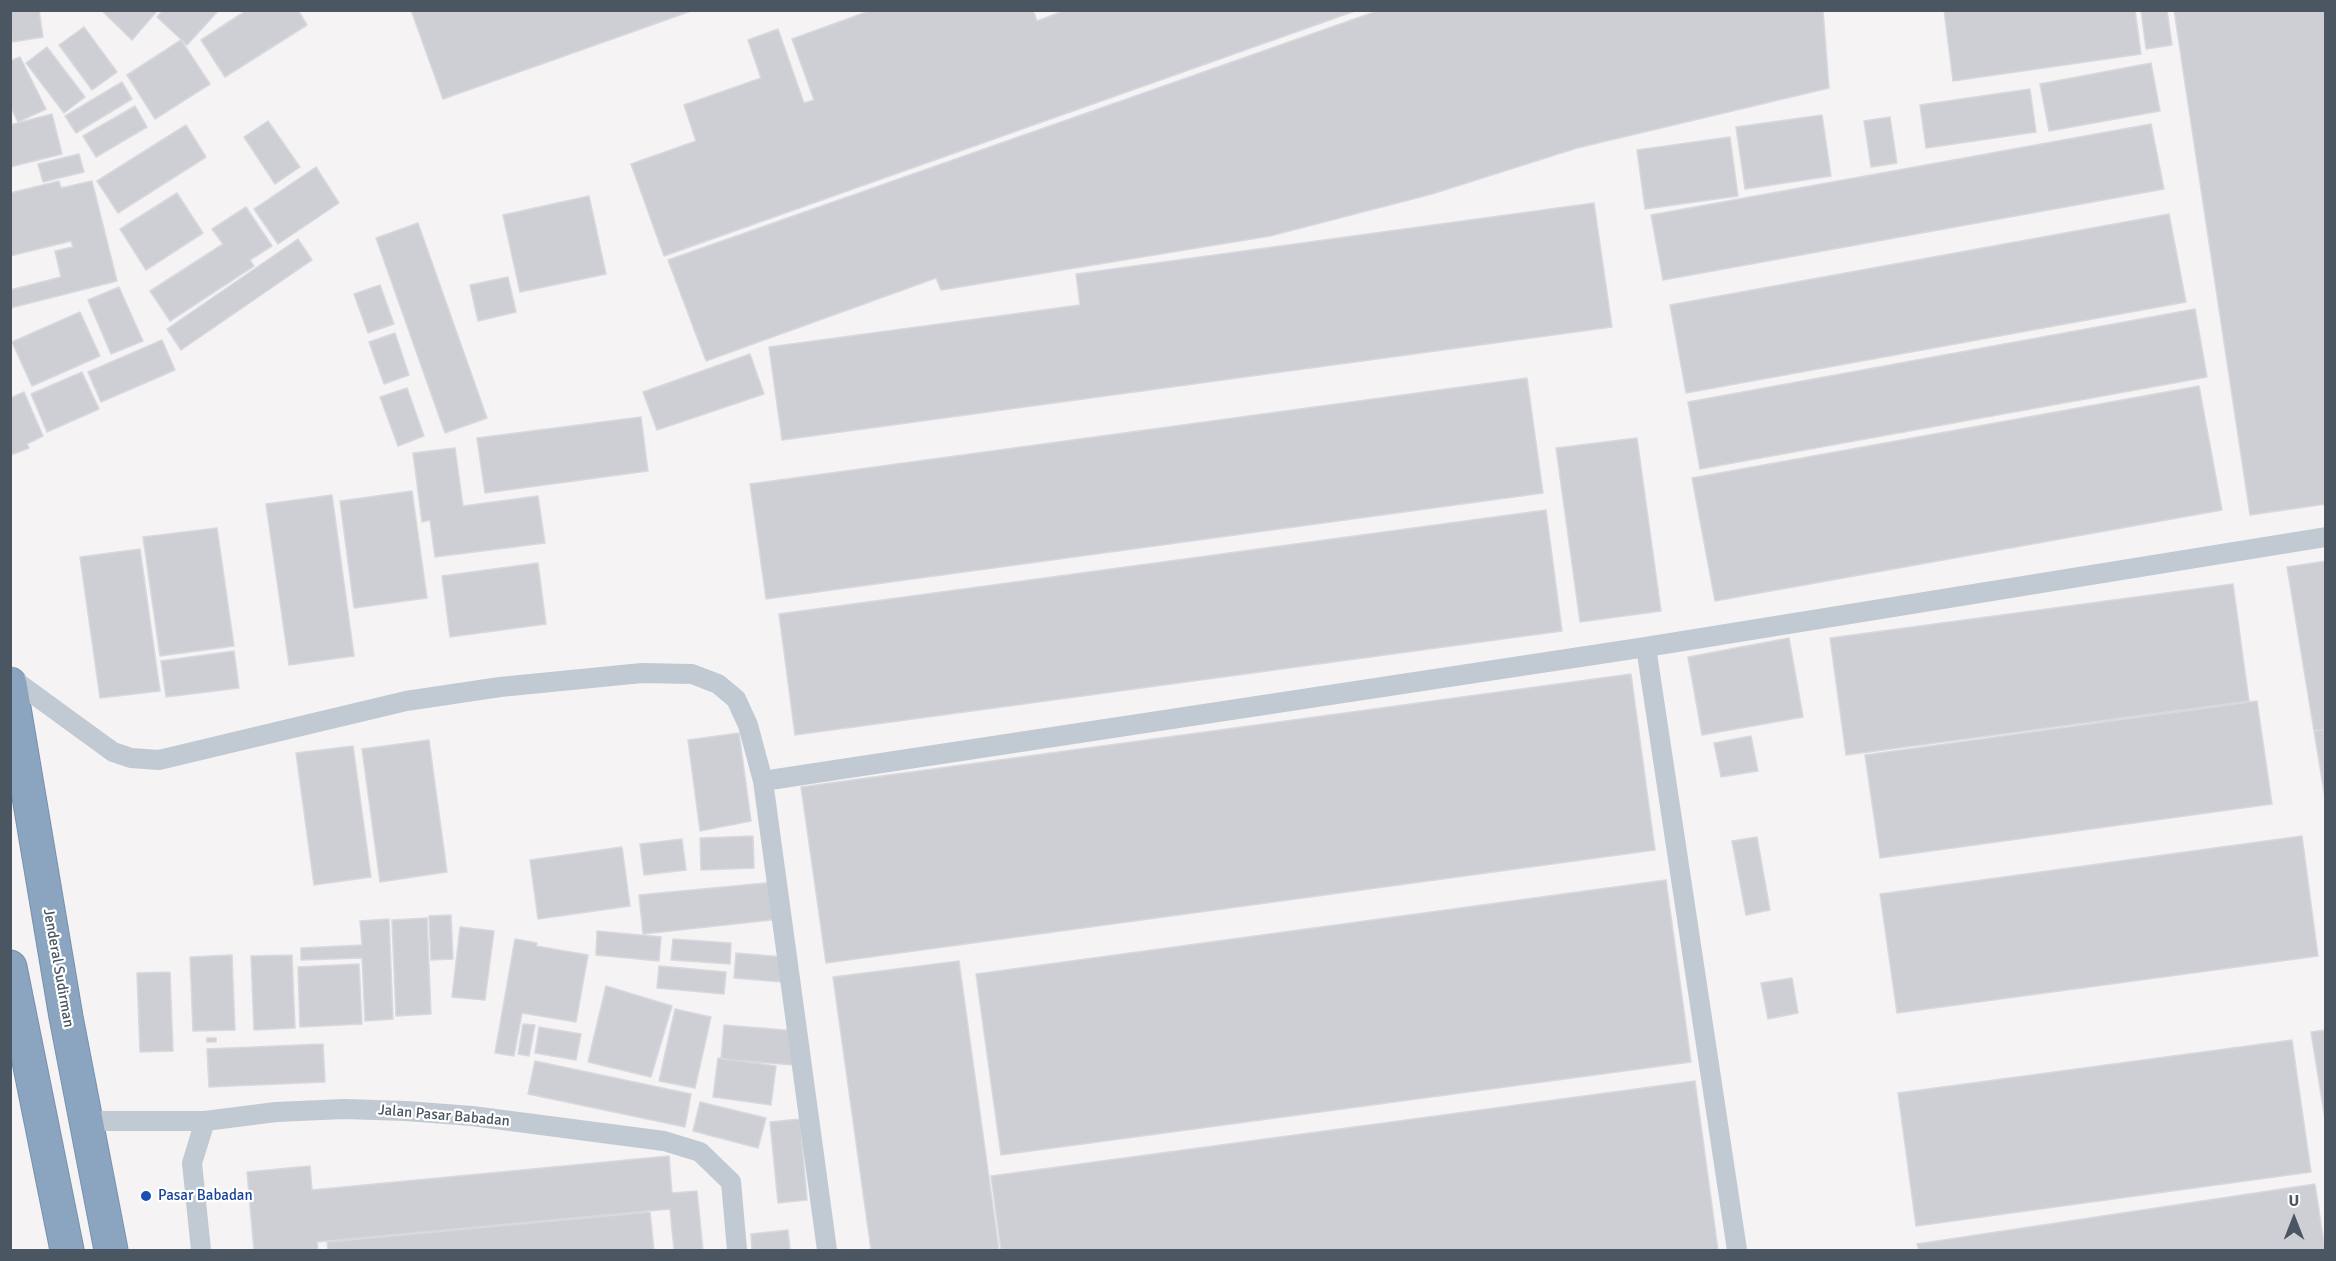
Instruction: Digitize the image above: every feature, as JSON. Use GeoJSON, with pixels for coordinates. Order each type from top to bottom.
{"type":"FeatureCollection","features":[{"type":"Feature","properties":{"kind":"highway","name":"Jenderal Sudirman"},"geometry":{"type":"LineString","coordinates":[[10,684],[66,1017],[111,1251]]}},
{"type":"Feature","properties":{"kind":"highway"},"geometry":{"type":"LineString","coordinates":[[10,967],[67,1251]]}},
{"type":"Feature","properties":{"kind":"lane"},"geometry":{"type":"LineString","coordinates":[[763,781],[1646,647],[2325,537]]}},
{"type":"Feature","properties":{"kind":"lane"},"geometry":{"type":"LineString","coordinates":[[1646,647],[1737,1251]]}},
{"type":"Feature","properties":{"kind":"lane"},"geometry":{"type":"LineString","coordinates":[[10,677],[113,752],[131,758],[159,760],[406,701],[500,687],[642,673],[692,674],[718,684],[736,699],[748,725],[763,781],[827,1251]]}},
{"type":"Feature","properties":{"kind":"lane","name":"Jalan Pasar Babadan"},"geometry":{"type":"LineString","coordinates":[[86,1121],[205,1121],[276,1112],[344,1109],[406,1111],[472,1116],[664,1141],[700,1152],[731,1182],[737,1251]]}},
{"type":"Feature","properties":{"kind":"lane"},"geometry":{"type":"LineString","coordinates":[[201,1251],[192,1163],[205,1121]]}},
{"type":"Feature","properties":{"kind":"building"},"geometry":{"type":"Polygon","coordinates":[[[10,10],[39,10],[43,37],[12,42],[10,10]]]}},
{"type":"Feature","properties":{"kind":"building"},"geometry":{"type":"Polygon","coordinates":[[[101,10],[158,10],[132,40],[101,10]]]}},
{"type":"Feature","properties":{"kind":"building"},"geometry":{"type":"Polygon","coordinates":[[[163,10],[219,10],[187,45],[157,17],[163,10]]]}},
{"type":"Feature","properties":{"kind":"building"},"geometry":{"type":"Polygon","coordinates":[[[247,10],[298,10],[307,25],[225,77],[201,40],[247,10]]]}},
{"type":"Feature","properties":{"kind":"building"},"geometry":{"type":"Polygon","coordinates":[[[411,10],[694,10],[443,99],[411,10]]]}},
{"type":"Feature","properties":{"kind":"building"},"geometry":{"type":"Polygon","coordinates":[[[872,10],[1033,10],[1037,21],[1066,10],[1358,10],[664,256],[631,164],[696,141],[684,105],[761,78],[748,40],[778,29],[804,103],[814,100],[792,39],[872,10]]]}},
{"type":"Feature","properties":{"kind":"building"},"geometry":{"type":"Polygon","coordinates":[[[1380,10],[1823,10],[1829,88],[1577,148],[1432,194],[1270,236],[941,290],[936,278],[706,361],[668,260],[1380,10]]]}},
{"type":"Feature","properties":{"kind":"building"},"geometry":{"type":"Polygon","coordinates":[[[1944,10],[2135,10],[2141,54],[1953,81],[1944,10]]]}},
{"type":"Feature","properties":{"kind":"building"},"geometry":{"type":"Polygon","coordinates":[[[2141,10],[2167,10],[2172,45],[2146,49],[2141,10]]]}},
{"type":"Feature","properties":{"kind":"building"},"geometry":{"type":"Polygon","coordinates":[[[2174,10],[2326,10],[2326,504],[2250,515],[2174,10]]]}},
{"type":"Feature","properties":{"kind":"building"},"geometry":{"type":"Polygon","coordinates":[[[84,27],[117,72],[92,90],[59,45],[84,27]]]}},
{"type":"Feature","properties":{"kind":"building"},"geometry":{"type":"Polygon","coordinates":[[[181,40],[210,84],[155,119],[127,75],[181,40]]]}},
{"type":"Feature","properties":{"kind":"building"},"geometry":{"type":"Polygon","coordinates":[[[47,47],[85,97],[64,113],[26,63],[47,47]]]}},
{"type":"Feature","properties":{"kind":"building"},"geometry":{"type":"Polygon","coordinates":[[[20,57],[46,109],[18,122],[10,106],[10,61],[20,57]]]}},
{"type":"Feature","properties":{"kind":"building"},"geometry":{"type":"Polygon","coordinates":[[[2151,63],[2160,111],[2049,131],[2040,84],[2151,63]]]}},
{"type":"Feature","properties":{"kind":"building"},"geometry":{"type":"Polygon","coordinates":[[[122,82],[132,99],[76,133],[65,116],[122,82]]]}},
{"type":"Feature","properties":{"kind":"building"},"geometry":{"type":"Polygon","coordinates":[[[2030,89],[2036,132],[1926,148],[1920,105],[2030,89]]]}},
{"type":"Feature","properties":{"kind":"building"},"geometry":{"type":"Polygon","coordinates":[[[135,106],[147,127],[96,157],[83,136],[135,106]]]}},
{"type":"Feature","properties":{"kind":"building"},"geometry":{"type":"Polygon","coordinates":[[[52,114],[62,154],[10,167],[10,125],[52,114]]]}},
{"type":"Feature","properties":{"kind":"building"},"geometry":{"type":"Polygon","coordinates":[[[1822,115],[1831,176],[1745,189],[1736,127],[1822,115]]]}},
{"type":"Feature","properties":{"kind":"building"},"geometry":{"type":"Polygon","coordinates":[[[1890,117],[1897,163],[1871,167],[1864,121],[1890,117]]]}},
{"type":"Feature","properties":{"kind":"building"},"geometry":{"type":"Polygon","coordinates":[[[268,121],[300,167],[275,184],[244,137],[268,121]]]}},
{"type":"Feature","properties":{"kind":"building"},"geometry":{"type":"Polygon","coordinates":[[[2151,124],[2164,189],[1663,280],[1651,215],[2151,124]]]}},
{"type":"Feature","properties":{"kind":"building"},"geometry":{"type":"Polygon","coordinates":[[[186,125],[206,157],[118,213],[97,181],[186,125]]]}},
{"type":"Feature","properties":{"kind":"building"},"geometry":{"type":"Polygon","coordinates":[[[1730,137],[1738,196],[1645,209],[1637,150],[1730,137]]]}},
{"type":"Feature","properties":{"kind":"building"},"geometry":{"type":"Polygon","coordinates":[[[79,154],[84,172],[43,182],[38,164],[79,154]]]}},
{"type":"Feature","properties":{"kind":"building"},"geometry":{"type":"Polygon","coordinates":[[[316,167],[339,203],[278,244],[254,209],[316,167]]]}},
{"type":"Feature","properties":{"kind":"building"},"geometry":{"type":"Polygon","coordinates":[[[59,181],[61,188],[92,181],[117,281],[10,308],[10,290],[61,277],[55,251],[73,247],[71,241],[10,256],[10,193],[59,181]]]}},
{"type":"Feature","properties":{"kind":"building"},"geometry":{"type":"Polygon","coordinates":[[[177,193],[203,233],[146,270],[120,229],[177,193]]]}},
{"type":"Feature","properties":{"kind":"building"},"geometry":{"type":"Polygon","coordinates":[[[589,196],[606,274],[520,292],[503,215],[589,196]]]}},
{"type":"Feature","properties":{"kind":"building"},"geometry":{"type":"Polygon","coordinates":[[[1594,203],[1612,327],[782,440],[769,347],[1080,305],[1076,274],[1594,203]]]}},
{"type":"Feature","properties":{"kind":"building"},"geometry":{"type":"Polygon","coordinates":[[[246,207],[272,246],[250,260],[254,266],[170,321],[150,291],[223,244],[212,229],[246,207]]]}},
{"type":"Feature","properties":{"kind":"building"},"geometry":{"type":"Polygon","coordinates":[[[2169,214],[2186,302],[1686,393],[1670,305],[2169,214]]]}},
{"type":"Feature","properties":{"kind":"building"},"geometry":{"type":"Polygon","coordinates":[[[418,223],[487,418],[445,433],[376,238],[418,223]]]}},
{"type":"Feature","properties":{"kind":"building"},"geometry":{"type":"Polygon","coordinates":[[[298,239],[312,260],[181,350],[167,329],[298,239]]]}},
{"type":"Feature","properties":{"kind":"building"},"geometry":{"type":"Polygon","coordinates":[[[508,277],[516,312],[478,321],[470,285],[508,277]]]}},
{"type":"Feature","properties":{"kind":"building"},"geometry":{"type":"Polygon","coordinates":[[[380,285],[394,324],[368,333],[354,294],[380,285]]]}},
{"type":"Feature","properties":{"kind":"building"},"geometry":{"type":"Polygon","coordinates":[[[119,287],[143,341],[111,354],[88,300],[119,287]]]}},
{"type":"Feature","properties":{"kind":"building"},"geometry":{"type":"Polygon","coordinates":[[[2195,309],[2207,377],[1700,469],[1688,402],[2195,309]]]}},
{"type":"Feature","properties":{"kind":"building"},"geometry":{"type":"Polygon","coordinates":[[[80,312],[100,356],[32,386],[12,342],[80,312]]]}},
{"type":"Feature","properties":{"kind":"building"},"geometry":{"type":"Polygon","coordinates":[[[395,333],[409,375],[384,384],[369,342],[395,333]]]}},
{"type":"Feature","properties":{"kind":"building"},"geometry":{"type":"Polygon","coordinates":[[[162,340],[175,370],[101,402],[88,372],[162,340]]]}},
{"type":"Feature","properties":{"kind":"building"},"geometry":{"type":"Polygon","coordinates":[[[750,354],[764,394],[657,430],[643,392],[750,354]]]}},
{"type":"Feature","properties":{"kind":"building"},"geometry":{"type":"Polygon","coordinates":[[[82,372],[99,409],[47,432],[31,394],[82,372]]]}},
{"type":"Feature","properties":{"kind":"building"},"geometry":{"type":"Polygon","coordinates":[[[1527,378],[1543,493],[766,599],[750,484],[1527,378]]]}},
{"type":"Feature","properties":{"kind":"building"},"geometry":{"type":"Polygon","coordinates":[[[2199,386],[2222,510],[1715,601],[1692,478],[2199,386]]]}},
{"type":"Feature","properties":{"kind":"building"},"geometry":{"type":"Polygon","coordinates":[[[407,388],[424,436],[398,446],[380,397],[407,388]]]}},
{"type":"Feature","properties":{"kind":"building"},"geometry":{"type":"Polygon","coordinates":[[[24,392],[43,436],[27,444],[29,448],[11,455],[10,398],[24,392]]]}},
{"type":"Feature","properties":{"kind":"building"},"geometry":{"type":"Polygon","coordinates":[[[641,417],[648,471],[485,493],[477,438],[641,417]]]}},
{"type":"Feature","properties":{"kind":"building"},"geometry":{"type":"Polygon","coordinates":[[[1637,438],[1661,611],[1580,622],[1556,448],[1637,438]]]}},
{"type":"Feature","properties":{"kind":"building"},"geometry":{"type":"Polygon","coordinates":[[[455,448],[463,506],[538,496],[545,543],[435,557],[430,520],[422,522],[413,453],[455,448]]]}},
{"type":"Feature","properties":{"kind":"building"},"geometry":{"type":"Polygon","coordinates":[[[412,491],[427,598],[354,608],[340,501],[412,491]]]}},
{"type":"Feature","properties":{"kind":"building"},"geometry":{"type":"Polygon","coordinates":[[[332,495],[354,656],[289,665],[266,504],[332,495]]]}},
{"type":"Feature","properties":{"kind":"building"},"geometry":{"type":"Polygon","coordinates":[[[1546,510],[1562,631],[795,735],[779,614],[1546,510]]]}},
{"type":"Feature","properties":{"kind":"building"},"geometry":{"type":"Polygon","coordinates":[[[217,528],[234,646],[160,656],[143,537],[217,528]]]}},
{"type":"Feature","properties":{"kind":"building"},"geometry":{"type":"Polygon","coordinates":[[[140,549],[160,691],[100,698],[80,557],[140,549]]]}},
{"type":"Feature","properties":{"kind":"building"},"geometry":{"type":"Polygon","coordinates":[[[2326,561],[2326,729],[2314,731],[2287,567],[2326,561]]]}},
{"type":"Feature","properties":{"kind":"building"},"geometry":{"type":"Polygon","coordinates":[[[538,563],[546,624],[450,637],[442,576],[538,563]]]}},
{"type":"Feature","properties":{"kind":"building"},"geometry":{"type":"Polygon","coordinates":[[[2233,584],[2249,701],[1846,755],[1830,638],[2233,584]]]}},
{"type":"Feature","properties":{"kind":"building"},"geometry":{"type":"Polygon","coordinates":[[[1789,638],[1803,717],[1702,735],[1688,657],[1789,638]]]}},
{"type":"Feature","properties":{"kind":"building"},"geometry":{"type":"Polygon","coordinates":[[[234,651],[239,688],[166,697],[161,661],[234,651]]]}},
{"type":"Feature","properties":{"kind":"building"},"geometry":{"type":"Polygon","coordinates":[[[1631,674],[1655,850],[826,963],[801,787],[1631,674]]]}},
{"type":"Feature","properties":{"kind":"building"},"geometry":{"type":"Polygon","coordinates":[[[2257,701],[2272,804],[1880,858],[1865,755],[2257,701]]]}},
{"type":"Feature","properties":{"kind":"building"},"geometry":{"type":"Polygon","coordinates":[[[2326,729],[2326,804],[2314,731],[2326,729]]]}},
{"type":"Feature","properties":{"kind":"building"},"geometry":{"type":"Polygon","coordinates":[[[739,733],[751,821],[700,831],[688,740],[739,733]]]}},
{"type":"Feature","properties":{"kind":"building"},"geometry":{"type":"Polygon","coordinates":[[[1751,736],[1758,771],[1721,777],[1714,743],[1751,736]]]}},
{"type":"Feature","properties":{"kind":"building"},"geometry":{"type":"Polygon","coordinates":[[[429,740],[447,872],[380,882],[362,749],[429,740]]]}},
{"type":"Feature","properties":{"kind":"building"},"geometry":{"type":"Polygon","coordinates":[[[353,746],[371,877],[314,885],[296,753],[353,746]]]}},
{"type":"Feature","properties":{"kind":"building"},"geometry":{"type":"Polygon","coordinates":[[[753,836],[754,868],[701,870],[700,838],[753,836]]]}},
{"type":"Feature","properties":{"kind":"building"},"geometry":{"type":"Polygon","coordinates":[[[2302,836],[2318,956],[1897,1013],[1880,894],[2302,836]]]}},
{"type":"Feature","properties":{"kind":"building"},"geometry":{"type":"Polygon","coordinates":[[[1757,837],[1770,910],[1746,915],[1732,841],[1757,837]]]}},
{"type":"Feature","properties":{"kind":"building"},"geometry":{"type":"Polygon","coordinates":[[[682,839],[686,870],[644,875],[640,844],[682,839]]]}},
{"type":"Feature","properties":{"kind":"building"},"geometry":{"type":"Polygon","coordinates":[[[622,847],[630,906],[538,919],[530,860],[622,847]]]}},
{"type":"Feature","properties":{"kind":"building"},"geometry":{"type":"Polygon","coordinates":[[[1666,880],[1691,1062],[1001,1155],[976,974],[1666,880]]]}},
{"type":"Feature","properties":{"kind":"building"},"geometry":{"type":"Polygon","coordinates":[[[776,882],[780,919],[643,934],[639,895],[776,882]]]}},
{"type":"Feature","properties":{"kind":"building"},"geometry":{"type":"Polygon","coordinates":[[[451,915],[453,959],[431,960],[429,916],[451,915]]]}},
{"type":"Feature","properties":{"kind":"building"},"geometry":{"type":"Polygon","coordinates":[[[427,918],[431,1014],[396,1016],[392,920],[427,918]]]}},
{"type":"Feature","properties":{"kind":"building"},"geometry":{"type":"Polygon","coordinates":[[[389,919],[393,1019],[365,1021],[362,958],[301,960],[301,948],[362,945],[360,921],[389,919]]]}},
{"type":"Feature","properties":{"kind":"building"},"geometry":{"type":"Polygon","coordinates":[[[460,927],[494,931],[485,1000],[452,997],[460,927]]]}},
{"type":"Feature","properties":{"kind":"building"},"geometry":{"type":"Polygon","coordinates":[[[597,931],[661,937],[659,961],[596,955],[597,931]]]}},
{"type":"Feature","properties":{"kind":"building"},"geometry":{"type":"Polygon","coordinates":[[[515,939],[537,943],[536,946],[588,955],[576,1022],[522,1013],[514,1056],[495,1053],[515,939]]]}},
{"type":"Feature","properties":{"kind":"building"},"geometry":{"type":"Polygon","coordinates":[[[673,939],[731,943],[730,964],[671,960],[673,939]]]}},
{"type":"Feature","properties":{"kind":"building"},"geometry":{"type":"Polygon","coordinates":[[[736,953],[783,957],[782,982],[734,978],[736,953]]]}},
{"type":"Feature","properties":{"kind":"building"},"geometry":{"type":"Polygon","coordinates":[[[232,955],[235,1030],[193,1031],[190,957],[232,955]]]}},
{"type":"Feature","properties":{"kind":"building"},"geometry":{"type":"Polygon","coordinates":[[[292,955],[295,1028],[254,1030],[251,956],[292,955]]]}},
{"type":"Feature","properties":{"kind":"building"},"geometry":{"type":"Polygon","coordinates":[[[959,961],[999,1250],[871,1250],[833,977],[959,961]]]}},
{"type":"Feature","properties":{"kind":"building"},"geometry":{"type":"Polygon","coordinates":[[[359,964],[362,1024],[300,1027],[298,967],[359,964]]]}},
{"type":"Feature","properties":{"kind":"building"},"geometry":{"type":"Polygon","coordinates":[[[659,966],[726,972],[724,994],[657,988],[659,966]]]}},
{"type":"Feature","properties":{"kind":"building"},"geometry":{"type":"Polygon","coordinates":[[[170,972],[173,1051],[140,1052],[137,973],[170,972]]]}},
{"type":"Feature","properties":{"kind":"building"},"geometry":{"type":"Polygon","coordinates":[[[1792,978],[1798,1013],[1768,1019],[1761,983],[1792,978]]]}},
{"type":"Feature","properties":{"kind":"building"},"geometry":{"type":"Polygon","coordinates":[[[606,986],[672,1006],[651,1077],[588,1062],[606,986]]]}},
{"type":"Feature","properties":{"kind":"building"},"geometry":{"type":"Polygon","coordinates":[[[675,1009],[711,1017],[695,1088],[659,1081],[675,1009]]]}},
{"type":"Feature","properties":{"kind":"building"},"geometry":{"type":"Polygon","coordinates":[[[523,1024],[535,1025],[529,1056],[518,1054],[523,1024]]]}},
{"type":"Feature","properties":{"kind":"building"},"geometry":{"type":"Polygon","coordinates":[[[724,1025],[797,1031],[794,1065],[721,1059],[724,1025]]]}},
{"type":"Feature","properties":{"kind":"building"},"geometry":{"type":"Polygon","coordinates":[[[539,1027],[581,1034],[576,1060],[535,1053],[539,1027]]]}},
{"type":"Feature","properties":{"kind":"building"},"geometry":{"type":"Polygon","coordinates":[[[2326,1030],[2326,1126],[2311,1032],[2326,1030]]]}},
{"type":"Feature","properties":{"kind":"building"},"geometry":{"type":"Polygon","coordinates":[[[207,1038],[216,1038],[216,1042],[207,1042],[207,1038]]]}},
{"type":"Feature","properties":{"kind":"building"},"geometry":{"type":"Polygon","coordinates":[[[2292,1040],[2311,1172],[1916,1226],[1898,1093],[2292,1040]]]}},
{"type":"Feature","properties":{"kind":"building"},"geometry":{"type":"Polygon","coordinates":[[[323,1044],[325,1082],[209,1087],[207,1049],[323,1044]]]}},
{"type":"Feature","properties":{"kind":"building"},"geometry":{"type":"Polygon","coordinates":[[[718,1058],[776,1066],[771,1105],[713,1097],[718,1058]]]}},
{"type":"Feature","properties":{"kind":"building"},"geometry":{"type":"Polygon","coordinates":[[[535,1061],[691,1094],[685,1127],[528,1094],[535,1061]]]}},
{"type":"Feature","properties":{"kind":"building"},"geometry":{"type":"Polygon","coordinates":[[[1695,1081],[1718,1250],[1001,1250],[991,1176],[1695,1081]]]}},
{"type":"Feature","properties":{"kind":"building"},"geometry":{"type":"Polygon","coordinates":[[[700,1102],[766,1118],[758,1148],[693,1131],[700,1102]]]}},
{"type":"Feature","properties":{"kind":"building"},"geometry":{"type":"Polygon","coordinates":[[[800,1119],[807,1200],[778,1203],[770,1122],[800,1119]]]}},
{"type":"Feature","properties":{"kind":"building"},"geometry":{"type":"Polygon","coordinates":[[[669,1156],[672,1193],[697,1191],[703,1250],[674,1250],[670,1209],[317,1242],[318,1250],[254,1250],[247,1172],[310,1166],[312,1190],[669,1156]]]}},
{"type":"Feature","properties":{"kind":"building"},"geometry":{"type":"Polygon","coordinates":[[[2315,1184],[2325,1250],[1919,1250],[1917,1244],[2315,1184]]]}},
{"type":"Feature","properties":{"kind":"building"},"geometry":{"type":"Polygon","coordinates":[[[650,1212],[654,1250],[328,1250],[327,1242],[650,1212]]]}},
{"type":"Feature","properties":{"kind":"building"},"geometry":{"type":"Polygon","coordinates":[[[788,1230],[790,1250],[752,1250],[751,1234],[788,1230]]]}},
{"type":"Feature","properties":{"kind":"place","name":"Pasar Babadan"},"geometry":{"type":"Point","coordinates":[146,1196]}}]}
